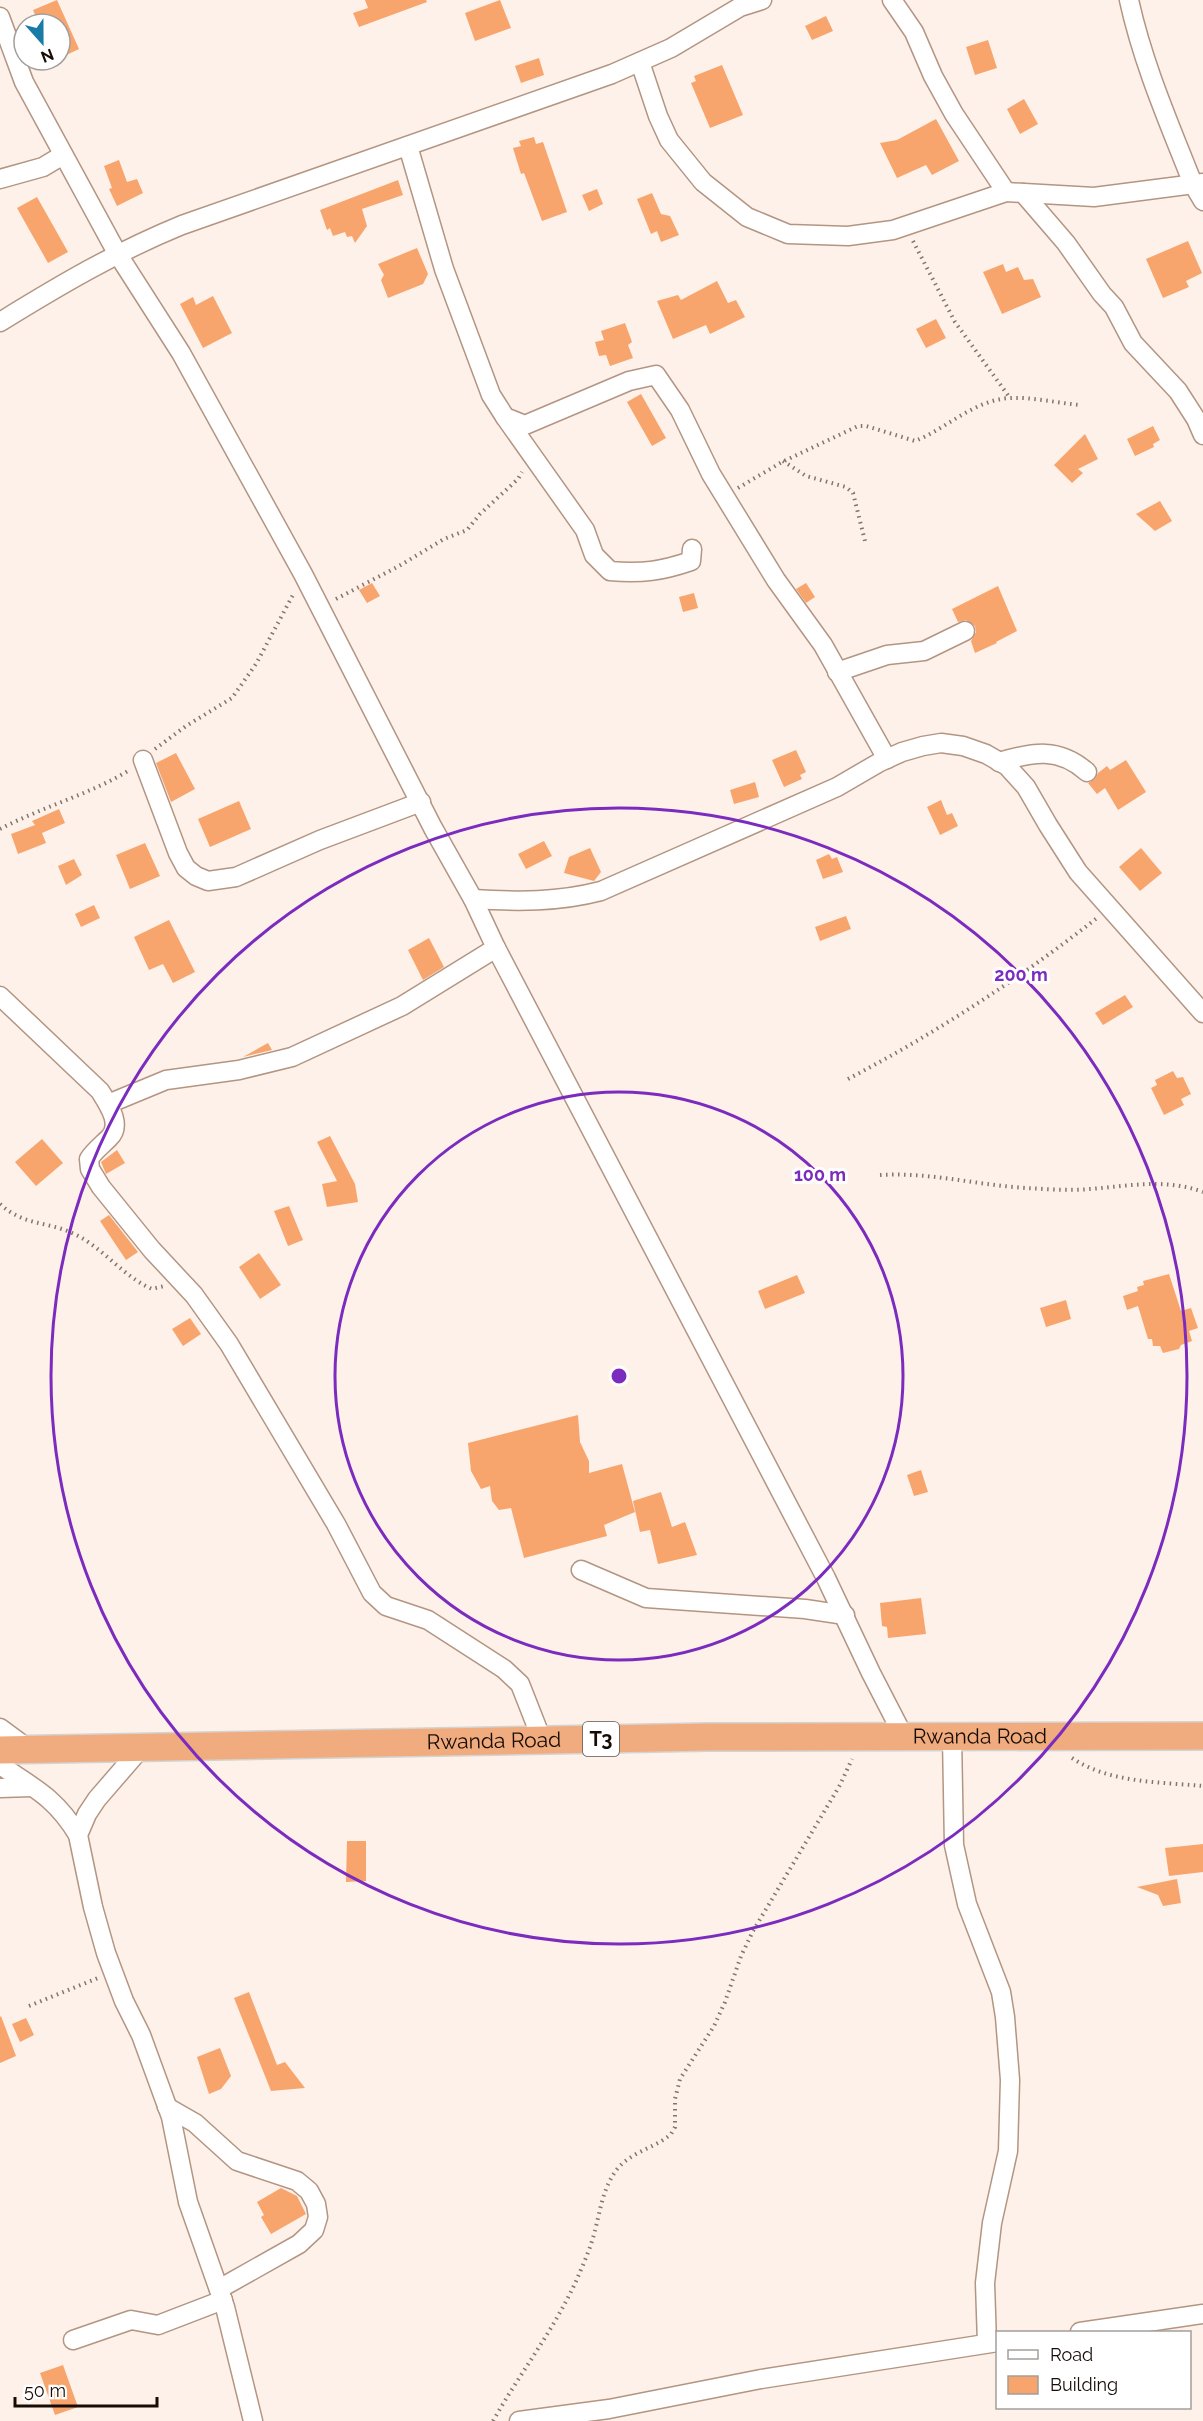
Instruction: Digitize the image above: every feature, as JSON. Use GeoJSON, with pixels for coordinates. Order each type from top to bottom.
{"type":"FeatureCollection","features":[{"type":"Feature","properties":{"kind":"highway","name":"Rwanda Road"},"geometry":{"type":"LineString","coordinates":[[0,1750],[543,1740],[1203,1736]]}},
{"type":"Feature","properties":{"kind":"street"},"geometry":{"type":"LineString","coordinates":[[0,322],[117,253],[182,225],[640,62],[671,48],[730,12],[762,0]]}},
{"type":"Feature","properties":{"kind":"street"},"geometry":{"type":"LineString","coordinates":[[892,0],[914,32],[933,76],[954,114],[1014,193],[1066,243],[1114,307],[1133,343],[1178,391],[1203,435]]}},
{"type":"Feature","properties":{"kind":"street"},"geometry":{"type":"LineString","coordinates":[[1129,0],[1150,75],[1198,183],[1203,201]]}},
{"type":"Feature","properties":{"kind":"street"},"geometry":{"type":"LineString","coordinates":[[0,17],[24,81],[63,155],[117,253],[181,353],[319,604],[844,1615],[904,1737]]}},
{"type":"Feature","properties":{"kind":"street"},"geometry":{"type":"LineString","coordinates":[[640,62],[658,117],[669,140],[703,182],[747,217],[788,234],[849,236],[893,230],[1014,193],[1094,197],[1198,183]]}},
{"type":"Feature","properties":{"kind":"street"},"geometry":{"type":"LineString","coordinates":[[408,146],[431,230],[491,395],[585,530],[594,555],[610,571],[639,574],[670,569],[691,561],[692,549]]}},
{"type":"Feature","properties":{"kind":"street"},"geometry":{"type":"LineString","coordinates":[[0,179],[43,167],[63,155]]}},
{"type":"Feature","properties":{"kind":"street"},"geometry":{"type":"LineString","coordinates":[[505,417],[525,425],[629,381],[656,375],[680,410],[724,496],[776,580],[823,645],[887,759]]}},
{"type":"Feature","properties":{"kind":"street"},"geometry":{"type":"LineString","coordinates":[[837,672],[877,658],[924,651],[965,631]]}},
{"type":"Feature","properties":{"kind":"street"},"geometry":{"type":"LineString","coordinates":[[473,899],[527,901],[564,899],[601,891],[837,787],[887,759],[923,746],[941,743],[963,746],[1007,766],[1026,787],[1072,862],[1109,909],[1203,1013]]}},
{"type":"Feature","properties":{"kind":"street"},"geometry":{"type":"LineString","coordinates":[[999,762],[1027,755],[1051,754],[1074,762],[1086,772]]}},
{"type":"Feature","properties":{"kind":"street"},"geometry":{"type":"LineString","coordinates":[[143,760],[178,853],[186,868],[196,876],[208,881],[236,877],[320,840],[421,802]]}},
{"type":"Feature","properties":{"kind":"street"},"geometry":{"type":"LineString","coordinates":[[108,1104],[166,1080],[238,1070],[292,1057],[395,1010],[496,948]]}},
{"type":"Feature","properties":{"kind":"street"},"geometry":{"type":"LineString","coordinates":[[0,996],[100,1091],[108,1104],[116,1127],[112,1136],[91,1155],[90,1169],[120,1211],[210,1315],[336,1524],[372,1593],[386,1606],[428,1620],[504,1669],[520,1684],[543,1740]]}},
{"type":"Feature","properties":{"kind":"street"},"geometry":{"type":"LineString","coordinates":[[580,1570],[646,1598],[805,1609],[844,1615]]}},
{"type":"Feature","properties":{"kind":"street"},"geometry":{"type":"LineString","coordinates":[[0,1728],[29,1749]]}},
{"type":"Feature","properties":{"kind":"street"},"geometry":{"type":"LineString","coordinates":[[519,2421],[597,2415],[760,2379],[992,2342],[985,2283],[992,2223],[1008,2151],[1010,2080],[1001,1992],[967,1904],[954,1845],[952,1737]]}},
{"type":"Feature","properties":{"kind":"street"},"geometry":{"type":"LineString","coordinates":[[78,1834],[97,1799],[142,1747]]}},
{"type":"Feature","properties":{"kind":"street"},"geometry":{"type":"LineString","coordinates":[[0,1765],[59,1807],[78,1834],[93,1906],[113,1971],[141,2035],[167,2107],[188,2202],[221,2294],[253,2421]]}},
{"type":"Feature","properties":{"kind":"street"},"geometry":{"type":"LineString","coordinates":[[0,1788],[32,1787]]}},
{"type":"Feature","properties":{"kind":"street"},"geometry":{"type":"LineString","coordinates":[[73,2340],[131,2320],[158,2325],[221,2294],[299,2244],[314,2230],[318,2217],[316,2204],[309,2191],[297,2181],[237,2161],[195,2123],[167,2107]]}},
{"type":"Feature","properties":{"kind":"street"},"geometry":{"type":"LineString","coordinates":[[1087,2331],[1203,2314]]}},
{"type":"Feature","properties":{"kind":"path"},"geometry":{"type":"LineString","coordinates":[[905,227],[955,322],[1010,398]]}},
{"type":"Feature","properties":{"kind":"path"},"geometry":{"type":"LineString","coordinates":[[724,496],[783,461],[858,426],[866,426],[915,441],[960,416],[993,402],[1010,398],[1080,405]]}},
{"type":"Feature","properties":{"kind":"path"},"geometry":{"type":"LineString","coordinates":[[319,604],[334,599],[399,566],[444,539],[467,530],[480,514],[518,479],[532,456]]}},
{"type":"Feature","properties":{"kind":"path"},"geometry":{"type":"LineString","coordinates":[[783,461],[806,476],[846,487],[853,493],[865,541]]}},
{"type":"Feature","properties":{"kind":"path"},"geometry":{"type":"LineString","coordinates":[[0,830],[43,808],[109,782],[143,760],[186,726],[232,698],[256,664],[289,605],[303,574]]}},
{"type":"Feature","properties":{"kind":"path"},"geometry":{"type":"LineString","coordinates":[[848,1079],[904,1050],[980,1002],[1042,961],[1109,909]]}},
{"type":"Feature","properties":{"kind":"path"},"geometry":{"type":"LineString","coordinates":[[880,1174],[930,1175],[1023,1188],[1089,1189],[1123,1184],[1151,1184],[1184,1185],[1203,1192]]}},
{"type":"Feature","properties":{"kind":"path"},"geometry":{"type":"LineString","coordinates":[[0,1204],[24,1220],[72,1233],[86,1241],[140,1284],[152,1289],[167,1285],[178,1278]]}},
{"type":"Feature","properties":{"kind":"path"},"geometry":{"type":"LineString","coordinates":[[493,2421],[530,2364],[571,2292],[592,2240],[600,2206],[609,2182],[629,2158],[671,2134],[675,2127],[675,2100],[680,2079],[714,2026],[753,1931],[840,1785],[863,1737]]}},
{"type":"Feature","properties":{"kind":"path"},"geometry":{"type":"LineString","coordinates":[[1041,1738],[1086,1768],[1122,1777],[1203,1786]]}},
{"type":"Feature","properties":{"kind":"path"},"geometry":{"type":"LineString","coordinates":[[28,2006],[113,1971]]}},
{"type":"Feature","properties":{"kind":"building"},"geometry":{"type":"Polygon","coordinates":[[[57,0],[62,12],[34,12],[33,10],[57,0]]]}},
{"type":"Feature","properties":{"kind":"building"},"geometry":{"type":"Polygon","coordinates":[[[365,0],[426,0],[427,2],[359,27],[353,13],[368,8],[365,0]]]}},
{"type":"Feature","properties":{"kind":"building"},"geometry":{"type":"Polygon","coordinates":[[[500,0],[511,28],[475,41],[465,13],[500,0]]]}},
{"type":"Feature","properties":{"kind":"building"},"geometry":{"type":"Polygon","coordinates":[[[826,16],[833,31],[812,40],[805,26],[826,16]]]}},
{"type":"Feature","properties":{"kind":"building"},"geometry":{"type":"Polygon","coordinates":[[[72,33],[79,49],[72,52],[72,33]]]}},
{"type":"Feature","properties":{"kind":"building"},"geometry":{"type":"Polygon","coordinates":[[[988,40],[997,68],[975,75],[966,47],[988,40]]]}},
{"type":"Feature","properties":{"kind":"building"},"geometry":{"type":"Polygon","coordinates":[[[539,58],[544,75],[521,83],[515,66],[539,58]]]}},
{"type":"Feature","properties":{"kind":"building"},"geometry":{"type":"Polygon","coordinates":[[[722,65],[743,115],[710,128],[691,83],[696,81],[694,76],[722,65]]]}},
{"type":"Feature","properties":{"kind":"building"},"geometry":{"type":"Polygon","coordinates":[[[1024,99],[1038,124],[1020,134],[1007,109],[1024,99]]]}},
{"type":"Feature","properties":{"kind":"building"},"geometry":{"type":"Polygon","coordinates":[[[936,119],[959,161],[932,175],[926,165],[897,178],[880,143],[897,140],[936,119]]]}},
{"type":"Feature","properties":{"kind":"building"},"geometry":{"type":"Polygon","coordinates":[[[534,137],[536,144],[543,142],[567,212],[542,221],[524,173],[521,174],[513,148],[521,146],[519,141],[534,137]]]}},
{"type":"Feature","properties":{"kind":"building"},"geometry":{"type":"Polygon","coordinates":[[[119,160],[127,182],[137,179],[143,193],[117,206],[109,189],[112,188],[104,166],[119,160]]]}},
{"type":"Feature","properties":{"kind":"building"},"geometry":{"type":"Polygon","coordinates":[[[398,180],[403,195],[362,209],[367,226],[355,243],[352,236],[347,237],[345,232],[333,236],[330,228],[327,230],[320,210],[398,180]]]}},
{"type":"Feature","properties":{"kind":"building"},"geometry":{"type":"Polygon","coordinates":[[[597,189],[603,204],[589,211],[582,195],[597,189]]]}},
{"type":"Feature","properties":{"kind":"building"},"geometry":{"type":"Polygon","coordinates":[[[652,193],[661,214],[670,216],[679,235],[661,242],[657,231],[651,234],[637,199],[652,193]]]}},
{"type":"Feature","properties":{"kind":"building"},"geometry":{"type":"Polygon","coordinates":[[[37,197],[68,252],[48,263],[17,208],[37,197]]]}},
{"type":"Feature","properties":{"kind":"building"},"geometry":{"type":"Polygon","coordinates":[[[1188,241],[1202,273],[1186,281],[1189,287],[1163,298],[1146,259],[1188,241]]]}},
{"type":"Feature","properties":{"kind":"building"},"geometry":{"type":"Polygon","coordinates":[[[417,248],[428,274],[423,284],[388,298],[381,280],[384,275],[378,264],[417,248]]]}},
{"type":"Feature","properties":{"kind":"building"},"geometry":{"type":"Polygon","coordinates":[[[1003,264],[1006,272],[1018,267],[1024,280],[1033,279],[1041,297],[1002,314],[983,272],[1003,264]]]}},
{"type":"Feature","properties":{"kind":"building"},"geometry":{"type":"Polygon","coordinates":[[[717,281],[728,303],[736,300],[745,317],[710,334],[706,325],[673,339],[657,301],[678,295],[681,300],[717,281]]]}},
{"type":"Feature","properties":{"kind":"building"},"geometry":{"type":"Polygon","coordinates":[[[213,296],[232,333],[203,348],[180,304],[193,297],[196,305],[213,296]]]}},
{"type":"Feature","properties":{"kind":"building"},"geometry":{"type":"Polygon","coordinates":[[[936,319],[946,338],[926,348],[916,329],[936,319]]]}},
{"type":"Feature","properties":{"kind":"building"},"geometry":{"type":"Polygon","coordinates":[[[625,323],[632,342],[628,345],[633,358],[610,366],[606,355],[599,356],[595,342],[604,340],[601,331],[625,323]]]}},
{"type":"Feature","properties":{"kind":"building"},"geometry":{"type":"Polygon","coordinates":[[[641,394],[666,438],[652,446],[627,402],[641,394]]]}},
{"type":"Feature","properties":{"kind":"building"},"geometry":{"type":"Polygon","coordinates":[[[1153,426],[1160,440],[1153,444],[1154,447],[1135,456],[1127,439],[1153,426]]]}},
{"type":"Feature","properties":{"kind":"building"},"geometry":{"type":"Polygon","coordinates":[[[1085,434],[1098,459],[1078,469],[1083,473],[1072,483],[1054,465],[1085,434]]]}},
{"type":"Feature","properties":{"kind":"building"},"geometry":{"type":"Polygon","coordinates":[[[1160,501],[1172,521],[1155,531],[1136,514],[1160,501]]]}},
{"type":"Feature","properties":{"kind":"building"},"geometry":{"type":"Polygon","coordinates":[[[372,583],[380,596],[367,603],[359,590],[372,583]]]}},
{"type":"Feature","properties":{"kind":"building"},"geometry":{"type":"Polygon","coordinates":[[[806,583],[815,597],[806,603],[796,589],[806,583]]]}},
{"type":"Feature","properties":{"kind":"building"},"geometry":{"type":"Polygon","coordinates":[[[998,586],[1017,631],[975,653],[971,641],[976,632],[975,626],[966,620],[958,622],[952,609],[998,586]]]}},
{"type":"Feature","properties":{"kind":"building"},"geometry":{"type":"Polygon","coordinates":[[[694,593],[698,608],[683,612],[679,597],[694,593]]]}},
{"type":"Feature","properties":{"kind":"building"},"geometry":{"type":"Polygon","coordinates":[[[796,750],[806,772],[800,775],[802,779],[784,787],[772,760],[796,750]]]}},
{"type":"Feature","properties":{"kind":"building"},"geometry":{"type":"Polygon","coordinates":[[[176,753],[195,789],[171,802],[156,763],[176,753]]]}},
{"type":"Feature","properties":{"kind":"building"},"geometry":{"type":"Polygon","coordinates":[[[1126,760],[1146,792],[1118,810],[1105,788],[1097,794],[1088,783],[1107,766],[1110,770],[1126,760]]]}},
{"type":"Feature","properties":{"kind":"building"},"geometry":{"type":"Polygon","coordinates":[[[755,782],[759,797],[734,804],[730,790],[755,782]]]}},
{"type":"Feature","properties":{"kind":"building"},"geometry":{"type":"Polygon","coordinates":[[[941,800],[947,815],[952,813],[958,826],[940,835],[927,807],[941,800]]]}},
{"type":"Feature","properties":{"kind":"building"},"geometry":{"type":"Polygon","coordinates":[[[239,801],[251,829],[210,847],[198,819],[239,801]]]}},
{"type":"Feature","properties":{"kind":"building"},"geometry":{"type":"Polygon","coordinates":[[[59,809],[65,823],[42,833],[46,843],[18,854],[11,834],[35,825],[32,821],[59,809]]]}},
{"type":"Feature","properties":{"kind":"building"},"geometry":{"type":"Polygon","coordinates":[[[544,841],[552,856],[526,869],[518,854],[544,841]]]}},
{"type":"Feature","properties":{"kind":"building"},"geometry":{"type":"Polygon","coordinates":[[[145,843],[160,876],[130,889],[116,855],[145,843]]]}},
{"type":"Feature","properties":{"kind":"building"},"geometry":{"type":"Polygon","coordinates":[[[590,848],[601,872],[594,881],[564,873],[569,857],[590,848]]]}},
{"type":"Feature","properties":{"kind":"building"},"geometry":{"type":"Polygon","coordinates":[[[1141,848],[1162,873],[1140,891],[1119,867],[1141,848]]]}},
{"type":"Feature","properties":{"kind":"building"},"geometry":{"type":"Polygon","coordinates":[[[829,854],[832,859],[837,857],[843,872],[823,879],[816,860],[829,854]]]}},
{"type":"Feature","properties":{"kind":"building"},"geometry":{"type":"Polygon","coordinates":[[[74,859],[82,875],[66,885],[58,866],[74,859]]]}},
{"type":"Feature","properties":{"kind":"building"},"geometry":{"type":"Polygon","coordinates":[[[94,905],[100,918],[81,927],[75,914],[94,905]]]}},
{"type":"Feature","properties":{"kind":"building"},"geometry":{"type":"Polygon","coordinates":[[[846,916],[851,929],[820,941],[815,927],[846,916]]]}},
{"type":"Feature","properties":{"kind":"building"},"geometry":{"type":"Polygon","coordinates":[[[169,920],[195,972],[173,983],[163,964],[149,970],[134,937],[169,920]]]}},
{"type":"Feature","properties":{"kind":"building"},"geometry":{"type":"Polygon","coordinates":[[[429,938],[444,967],[423,980],[408,950],[429,938]]]}},
{"type":"Feature","properties":{"kind":"building"},"geometry":{"type":"Polygon","coordinates":[[[1125,995],[1133,1007],[1103,1025],[1095,1013],[1125,995]]]}},
{"type":"Feature","properties":{"kind":"building"},"geometry":{"type":"Polygon","coordinates":[[[268,1043],[272,1050],[243,1057],[268,1043]]]}},
{"type":"Feature","properties":{"kind":"building"},"geometry":{"type":"Polygon","coordinates":[[[1173,1071],[1177,1078],[1183,1077],[1191,1094],[1181,1099],[1184,1105],[1164,1115],[1151,1088],[1157,1085],[1155,1080],[1173,1071]]]}},
{"type":"Feature","properties":{"kind":"building"},"geometry":{"type":"Polygon","coordinates":[[[330,1136],[355,1184],[358,1202],[327,1207],[322,1184],[337,1181],[317,1142],[330,1136]]]}},
{"type":"Feature","properties":{"kind":"building"},"geometry":{"type":"Polygon","coordinates":[[[42,1139],[63,1163],[36,1186],[15,1162],[42,1139]]]}},
{"type":"Feature","properties":{"kind":"building"},"geometry":{"type":"Polygon","coordinates":[[[117,1150],[125,1163],[106,1174],[101,1162],[117,1150]]]}},
{"type":"Feature","properties":{"kind":"building"},"geometry":{"type":"Polygon","coordinates":[[[289,1206],[303,1240],[288,1246],[274,1211],[289,1206]]]}},
{"type":"Feature","properties":{"kind":"building"},"geometry":{"type":"Polygon","coordinates":[[[109,1215],[138,1252],[126,1260],[100,1221],[109,1215]]]}},
{"type":"Feature","properties":{"kind":"building"},"geometry":{"type":"Polygon","coordinates":[[[259,1253],[281,1285],[260,1299],[239,1267],[259,1253]]]}},
{"type":"Feature","properties":{"kind":"building"},"geometry":{"type":"Polygon","coordinates":[[[1169,1274],[1181,1311],[1191,1308],[1198,1328],[1189,1331],[1192,1341],[1181,1345],[1179,1349],[1163,1353],[1160,1346],[1153,1346],[1152,1339],[1148,1339],[1138,1306],[1127,1310],[1123,1296],[1138,1291],[1137,1287],[1144,1285],[1143,1281],[1169,1274]]]}},
{"type":"Feature","properties":{"kind":"building"},"geometry":{"type":"Polygon","coordinates":[[[797,1275],[805,1293],[765,1309],[758,1291],[797,1275]]]}},
{"type":"Feature","properties":{"kind":"building"},"geometry":{"type":"Polygon","coordinates":[[[1066,1300],[1071,1319],[1046,1327],[1040,1308],[1066,1300]]]}},
{"type":"Feature","properties":{"kind":"building"},"geometry":{"type":"Polygon","coordinates":[[[190,1318],[201,1334],[183,1346],[172,1329],[190,1318]]]}},
{"type":"Feature","properties":{"kind":"building"},"geometry":{"type":"Polygon","coordinates":[[[578,1415],[580,1442],[589,1461],[589,1473],[622,1464],[635,1512],[604,1525],[607,1536],[524,1558],[511,1508],[499,1510],[492,1501],[490,1486],[481,1489],[471,1471],[468,1443],[578,1415]]]}},
{"type":"Feature","properties":{"kind":"building"},"geometry":{"type":"Polygon","coordinates":[[[921,1470],[928,1492],[914,1496],[907,1475],[921,1470]]]}},
{"type":"Feature","properties":{"kind":"building"},"geometry":{"type":"Polygon","coordinates":[[[661,1492],[672,1527],[685,1522],[697,1555],[658,1564],[650,1530],[640,1532],[633,1501],[661,1492]]]}},
{"type":"Feature","properties":{"kind":"building"},"geometry":{"type":"Polygon","coordinates":[[[921,1598],[926,1634],[888,1638],[887,1627],[882,1626],[880,1603],[921,1598]]]}},
{"type":"Feature","properties":{"kind":"building"},"geometry":{"type":"Polygon","coordinates":[[[347,1841],[366,1841],[366,1881],[346,1882],[347,1841]]]}},
{"type":"Feature","properties":{"kind":"building"},"geometry":{"type":"Polygon","coordinates":[[[1203,1844],[1203,1872],[1169,1876],[1165,1848],[1203,1844]]]}},
{"type":"Feature","properties":{"kind":"building"},"geometry":{"type":"Polygon","coordinates":[[[1177,1879],[1181,1903],[1163,1906],[1158,1895],[1137,1887],[1177,1879]]]}},
{"type":"Feature","properties":{"kind":"building"},"geometry":{"type":"Polygon","coordinates":[[[249,1992],[277,2065],[285,2062],[305,2088],[271,2091],[234,1998],[249,1992]]]}},
{"type":"Feature","properties":{"kind":"building"},"geometry":{"type":"Polygon","coordinates":[[[0,2017],[16,2056],[0,2063],[0,2017]]]}},
{"type":"Feature","properties":{"kind":"building"},"geometry":{"type":"Polygon","coordinates":[[[26,2018],[34,2035],[20,2042],[12,2024],[26,2018]]]}},
{"type":"Feature","properties":{"kind":"building"},"geometry":{"type":"Polygon","coordinates":[[[220,2048],[231,2076],[221,2089],[209,2094],[197,2057],[220,2048]]]}},
{"type":"Feature","properties":{"kind":"building"},"geometry":{"type":"Polygon","coordinates":[[[281,2188],[297,2196],[306,2214],[271,2234],[261,2217],[264,2215],[257,2202],[281,2188]]]}},
{"type":"Feature","properties":{"kind":"building"},"geometry":{"type":"Polygon","coordinates":[[[63,2365],[78,2407],[55,2415],[40,2373],[63,2365]]]}}]}
